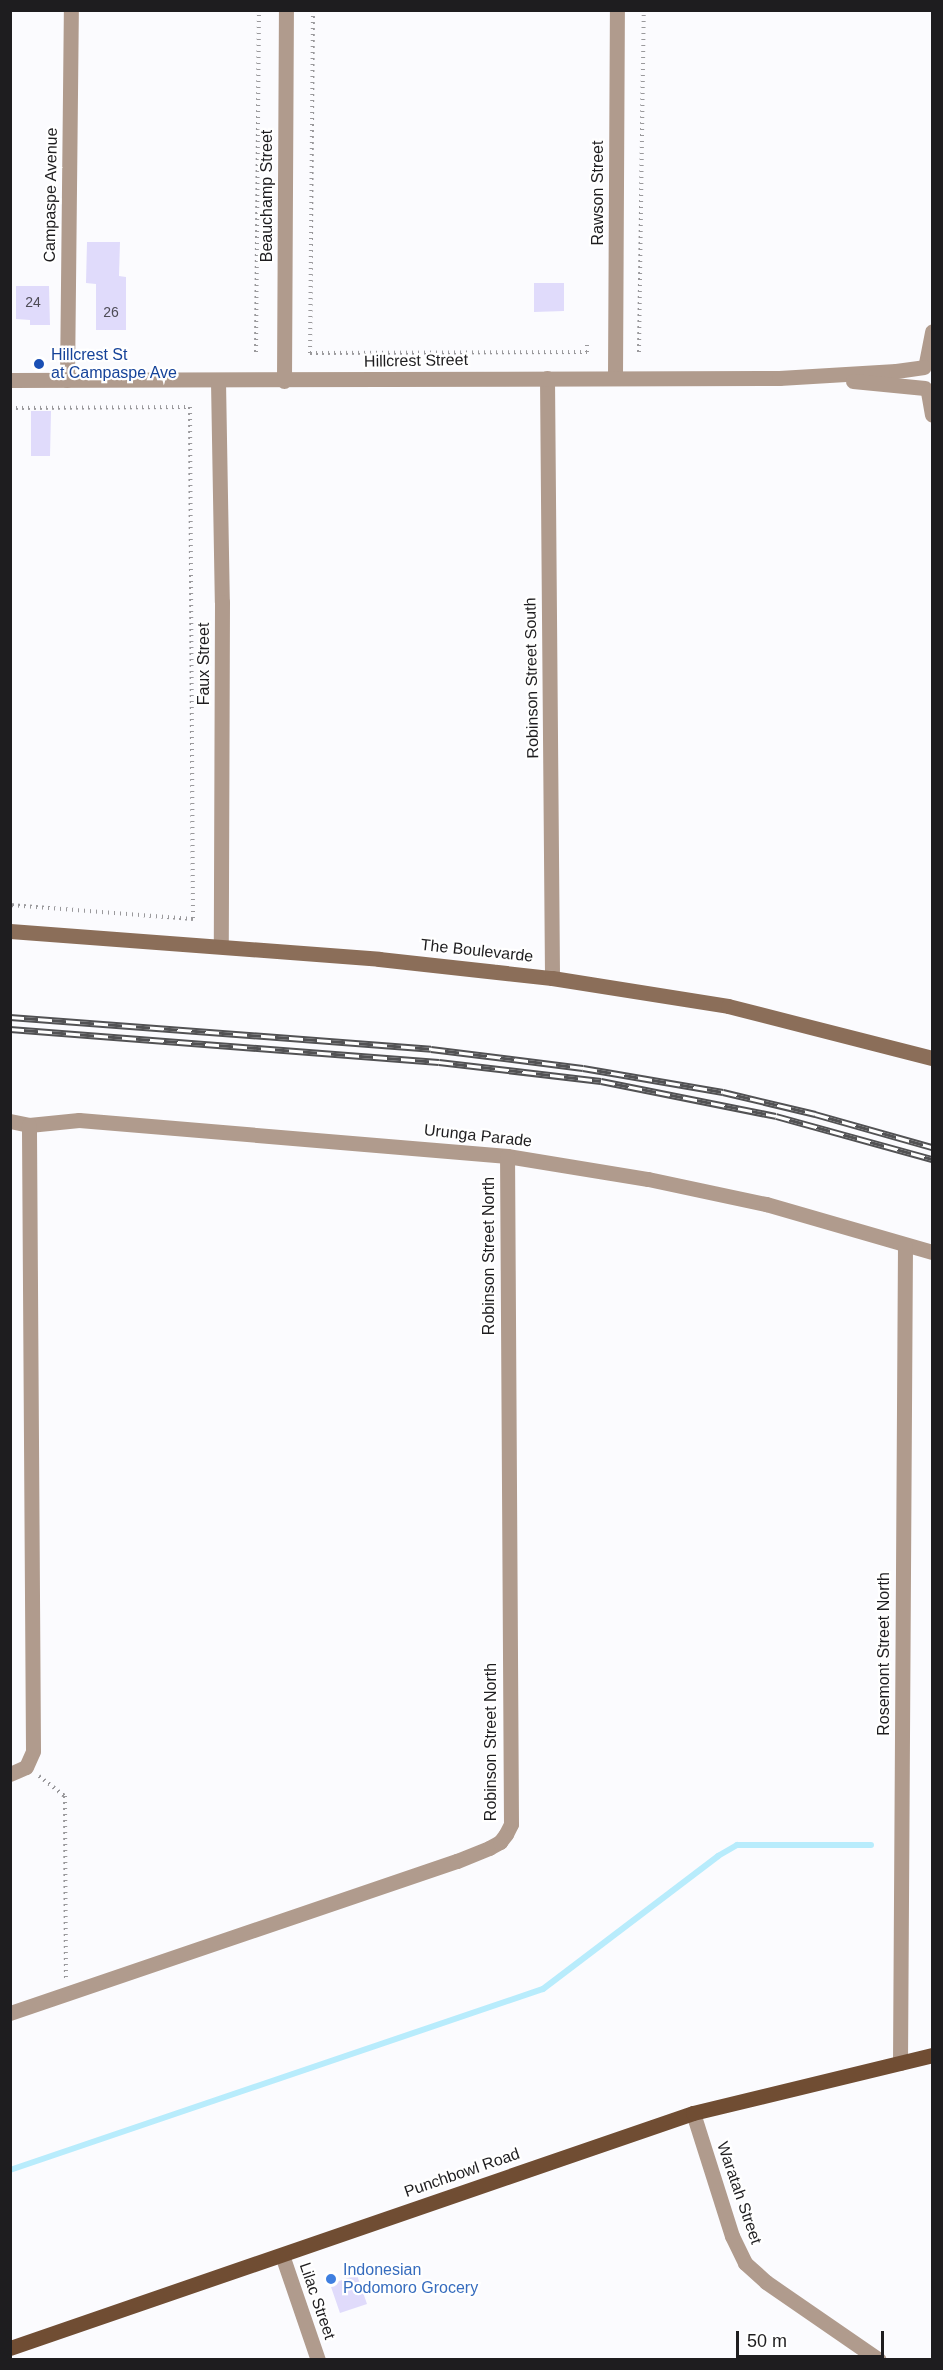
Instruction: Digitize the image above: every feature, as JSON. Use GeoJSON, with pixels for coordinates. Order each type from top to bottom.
{"type":"FeatureCollection","features":[{"type":"Feature","properties":{"kind":"main road","name":"Punchbowl Road"},"geometry":{"type":"LineString","coordinates":[[10,2348],[693,2113],[933,2055]]}},
{"type":"Feature","properties":{"kind":"street","name":"Campaspe Avenue"},"geometry":{"type":"LineString","coordinates":[[67,380],[71,10]]}},
{"type":"Feature","properties":{"kind":"street","name":"Beauchamp Street"},"geometry":{"type":"LineString","coordinates":[[284,381],[286,10]]}},
{"type":"Feature","properties":{"kind":"street","name":"Rawson Street"},"geometry":{"type":"LineString","coordinates":[[615,377],[618,10]]}},
{"type":"Feature","properties":{"kind":"street"},"geometry":{"type":"LineString","coordinates":[[933,332],[927,363],[921,379],[929,391],[933,415]]}},
{"type":"Feature","properties":{"kind":"street","name":"Hillcrest Street"},"geometry":{"type":"LineString","coordinates":[[821,377],[927,363]]}},
{"type":"Feature","properties":{"kind":"street","name":"Hillcrest Street"},"geometry":{"type":"LineString","coordinates":[[10,380],[284,381],[821,377],[929,391]]}},
{"type":"Feature","properties":{"kind":"street","name":"Robinson Street South"},"geometry":{"type":"LineString","coordinates":[[547,378],[552,978]]}},
{"type":"Feature","properties":{"kind":"street","name":"Faux Street"},"geometry":{"type":"LineString","coordinates":[[218,381],[222,602],[221,946]]}},
{"type":"Feature","properties":{"kind":"street","name":"The Boulevarde"},"geometry":{"type":"LineString","coordinates":[[10,931],[379,959],[552,978],[728,1006],[933,1058]]}},
{"type":"Feature","properties":{"kind":"street","name":"Urunga Parade"},"geometry":{"type":"LineString","coordinates":[[10,1121],[29,1125],[79,1120],[507,1156],[648,1179],[766,1204],[933,1252]]}},
{"type":"Feature","properties":{"kind":"street"},"geometry":{"type":"LineString","coordinates":[[10,1774],[26,1767],[33,1751],[29,1125]]}},
{"type":"Feature","properties":{"kind":"street","name":"Robinson Street North"},"geometry":{"type":"LineString","coordinates":[[10,2013],[456,1861],[489,1848],[506,1834],[511,1824],[507,1156]]}},
{"type":"Feature","properties":{"kind":"street","name":"Rosemont Street North"},"geometry":{"type":"LineString","coordinates":[[900,2063],[905,1245]]}},
{"type":"Feature","properties":{"kind":"street","name":"Waratah Street"},"geometry":{"type":"LineString","coordinates":[[693,2113],[732,2236],[745,2264],[766,2282],[879,2360]]}},
{"type":"Feature","properties":{"kind":"street","name":"Lilac Street"},"geometry":{"type":"LineString","coordinates":[[282,2254],[318,2360]]}},
{"type":"Feature","properties":{"kind":"path"},"geometry":{"type":"LineString","coordinates":[[256,352],[259,10]]}},
{"type":"Feature","properties":{"kind":"path","name":"Hillcrest Street"},"geometry":{"type":"LineString","coordinates":[[313,10],[310,353],[587,352],[587,345]]}},
{"type":"Feature","properties":{"kind":"path"},"geometry":{"type":"LineString","coordinates":[[639,352],[644,10]]}},
{"type":"Feature","properties":{"kind":"path"},"geometry":{"type":"LineString","coordinates":[[10,408],[190,407],[193,919],[10,905]]}},
{"type":"Feature","properties":{"kind":"path"},"geometry":{"type":"LineString","coordinates":[[26,1767],[65,1796],[66,1994]]}},
{"type":"Feature","properties":{"kind":"building"},"geometry":{"type":"Polygon","coordinates":[[[87,242],[120,242],[119,276],[126,277],[126,330],[96,330],[96,284],[86,283],[87,242]]]}},
{"type":"Feature","properties":{"kind":"building"},"geometry":{"type":"Polygon","coordinates":[[[534,283],[564,283],[564,311],[534,312],[534,283]]]}},
{"type":"Feature","properties":{"kind":"building"},"geometry":{"type":"Polygon","coordinates":[[[16,286],[49,286],[50,325],[30,325],[30,320],[16,319],[16,286]]]}},
{"type":"Feature","properties":{"kind":"building"},"geometry":{"type":"Polygon","coordinates":[[[31,411],[51,411],[50,456],[31,456],[31,411]]]}},
{"type":"Feature","properties":{"kind":"building"},"geometry":{"type":"Polygon","coordinates":[[[357,2275],[367,2304],[340,2313],[330,2284],[357,2275]]]}},
{"type":"Feature","properties":{"kind":"waterway"},"geometry":{"type":"LineString","coordinates":[[10,2170],[543,1989],[718,1856],[737,1845],[871,1845]]}},
{"type":"Feature","properties":{"kind":"railway"},"geometry":{"type":"LineString","coordinates":[[10,1017],[431,1049],[583,1068],[723,1092],[815,1114],[932,1147]]}},
{"type":"Feature","properties":{"kind":"railway"},"geometry":{"type":"LineString","coordinates":[[10,1029],[439,1062],[601,1081],[776,1116],[932,1159]]}},
{"type":"Feature","properties":{"kind":"place","name":"Hillcrest St at Campaspe Ave"},"geometry":{"type":"Point","coordinates":[39,364]}},
{"type":"Feature","properties":{"kind":"place","name":"Indonesian Podomoro Grocery"},"geometry":{"type":"Point","coordinates":[331,2279]}}]}
